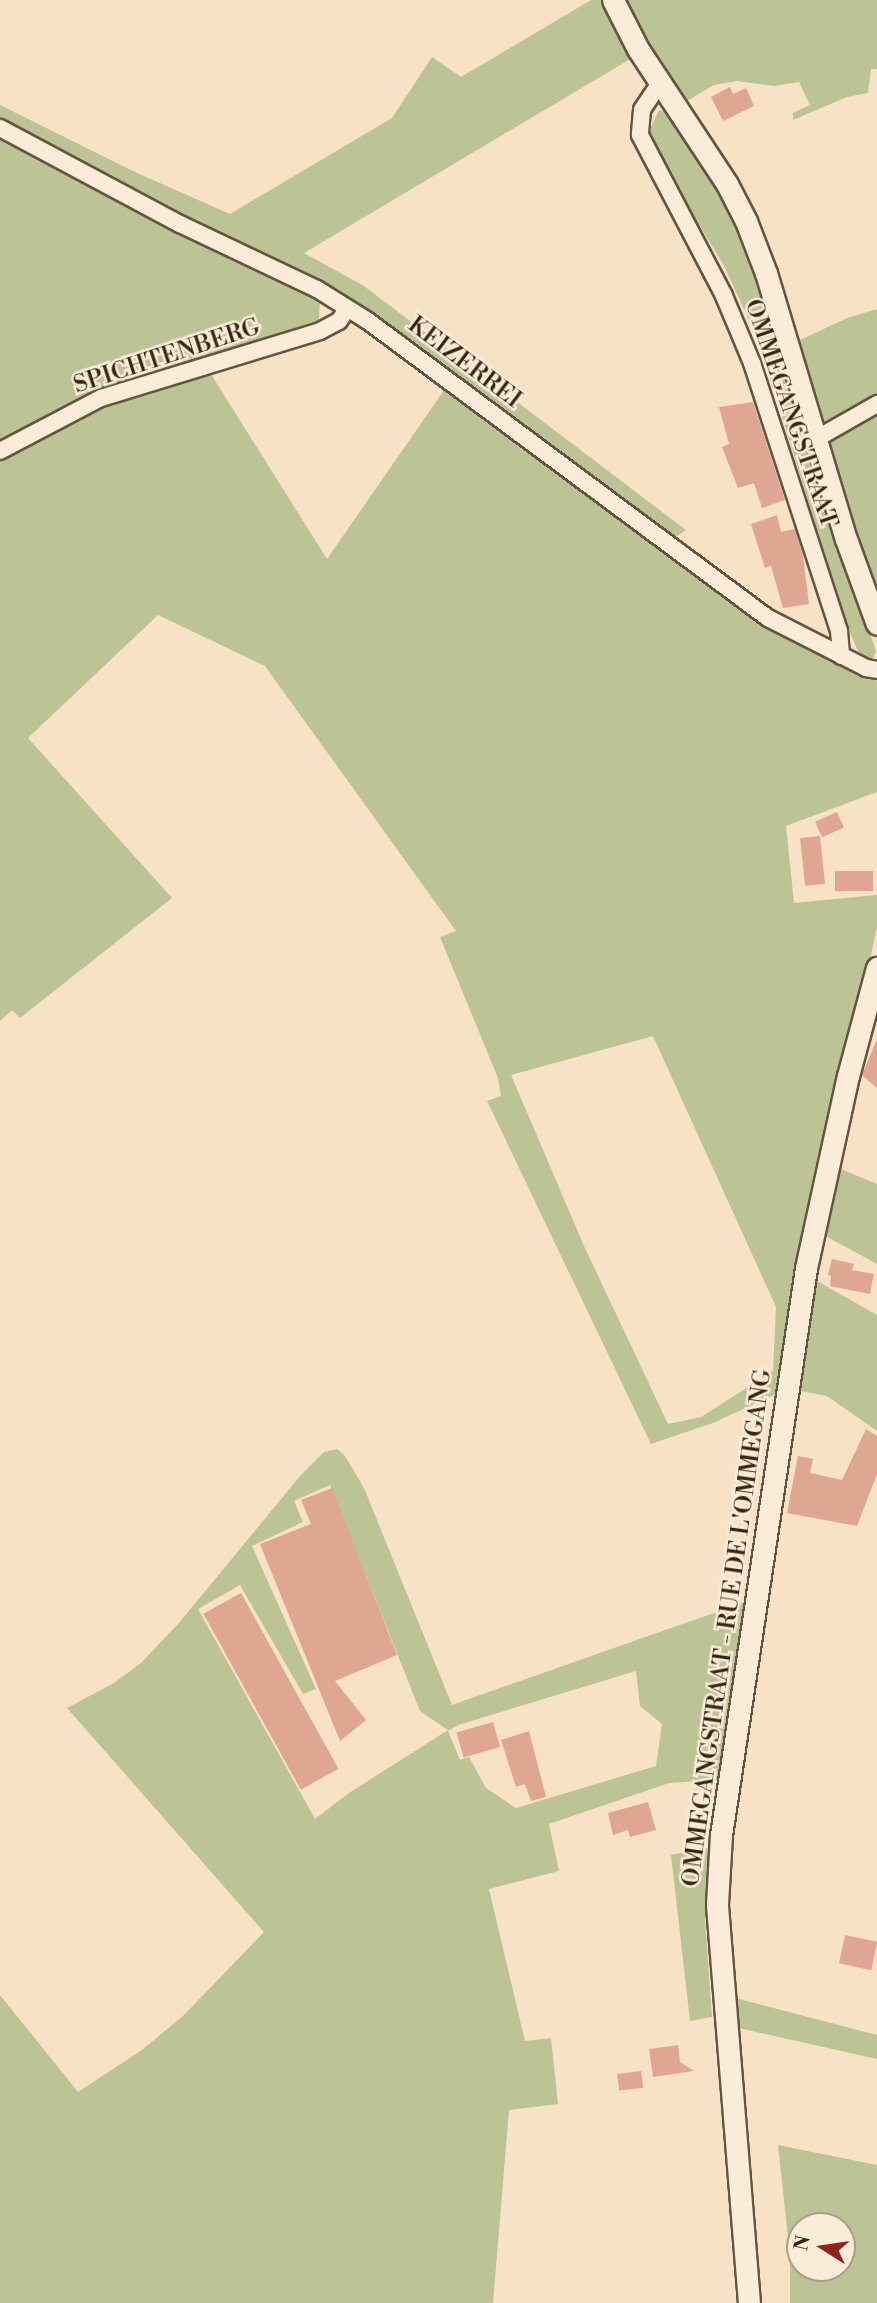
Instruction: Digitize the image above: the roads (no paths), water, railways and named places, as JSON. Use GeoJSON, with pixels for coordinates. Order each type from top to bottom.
{"type":"FeatureCollection","features":[{"type":"Feature","properties":{"kind":"main road"},"geometry":{"type":"LineString","coordinates":[[613,0],[660,83],[705,148],[746,221],[777,310],[814,440],[877,624]]}},
{"type":"Feature","properties":{"kind":"main road","name":"OMMEGANGSTRAAT - RUE DE L'OMMEGANG"},"geometry":{"type":"LineString","coordinates":[[749,2303],[717,1904],[721,1835],[806,1268],[848,1076],[877,968]]}},
{"type":"Feature","properties":{"kind":"street","name":"OMMEGANGSTRAAT"},"geometry":{"type":"LineString","coordinates":[[660,83],[642,110],[640,135],[724,296],[752,363],[839,631],[841,656]]}},
{"type":"Feature","properties":{"kind":"street","name":"KEIZERREI"},"geometry":{"type":"LineString","coordinates":[[0,128],[180,224],[317,289],[394,339],[768,618],[841,656],[877,670]]}},
{"type":"Feature","properties":{"kind":"street","name":"SPICHTENBERG"},"geometry":{"type":"LineString","coordinates":[[0,451],[101,398],[320,331],[339,321],[347,309]]}},
{"type":"Feature","properties":{"kind":"street"},"geometry":{"type":"LineString","coordinates":[[814,440],[877,404]]}}]}
